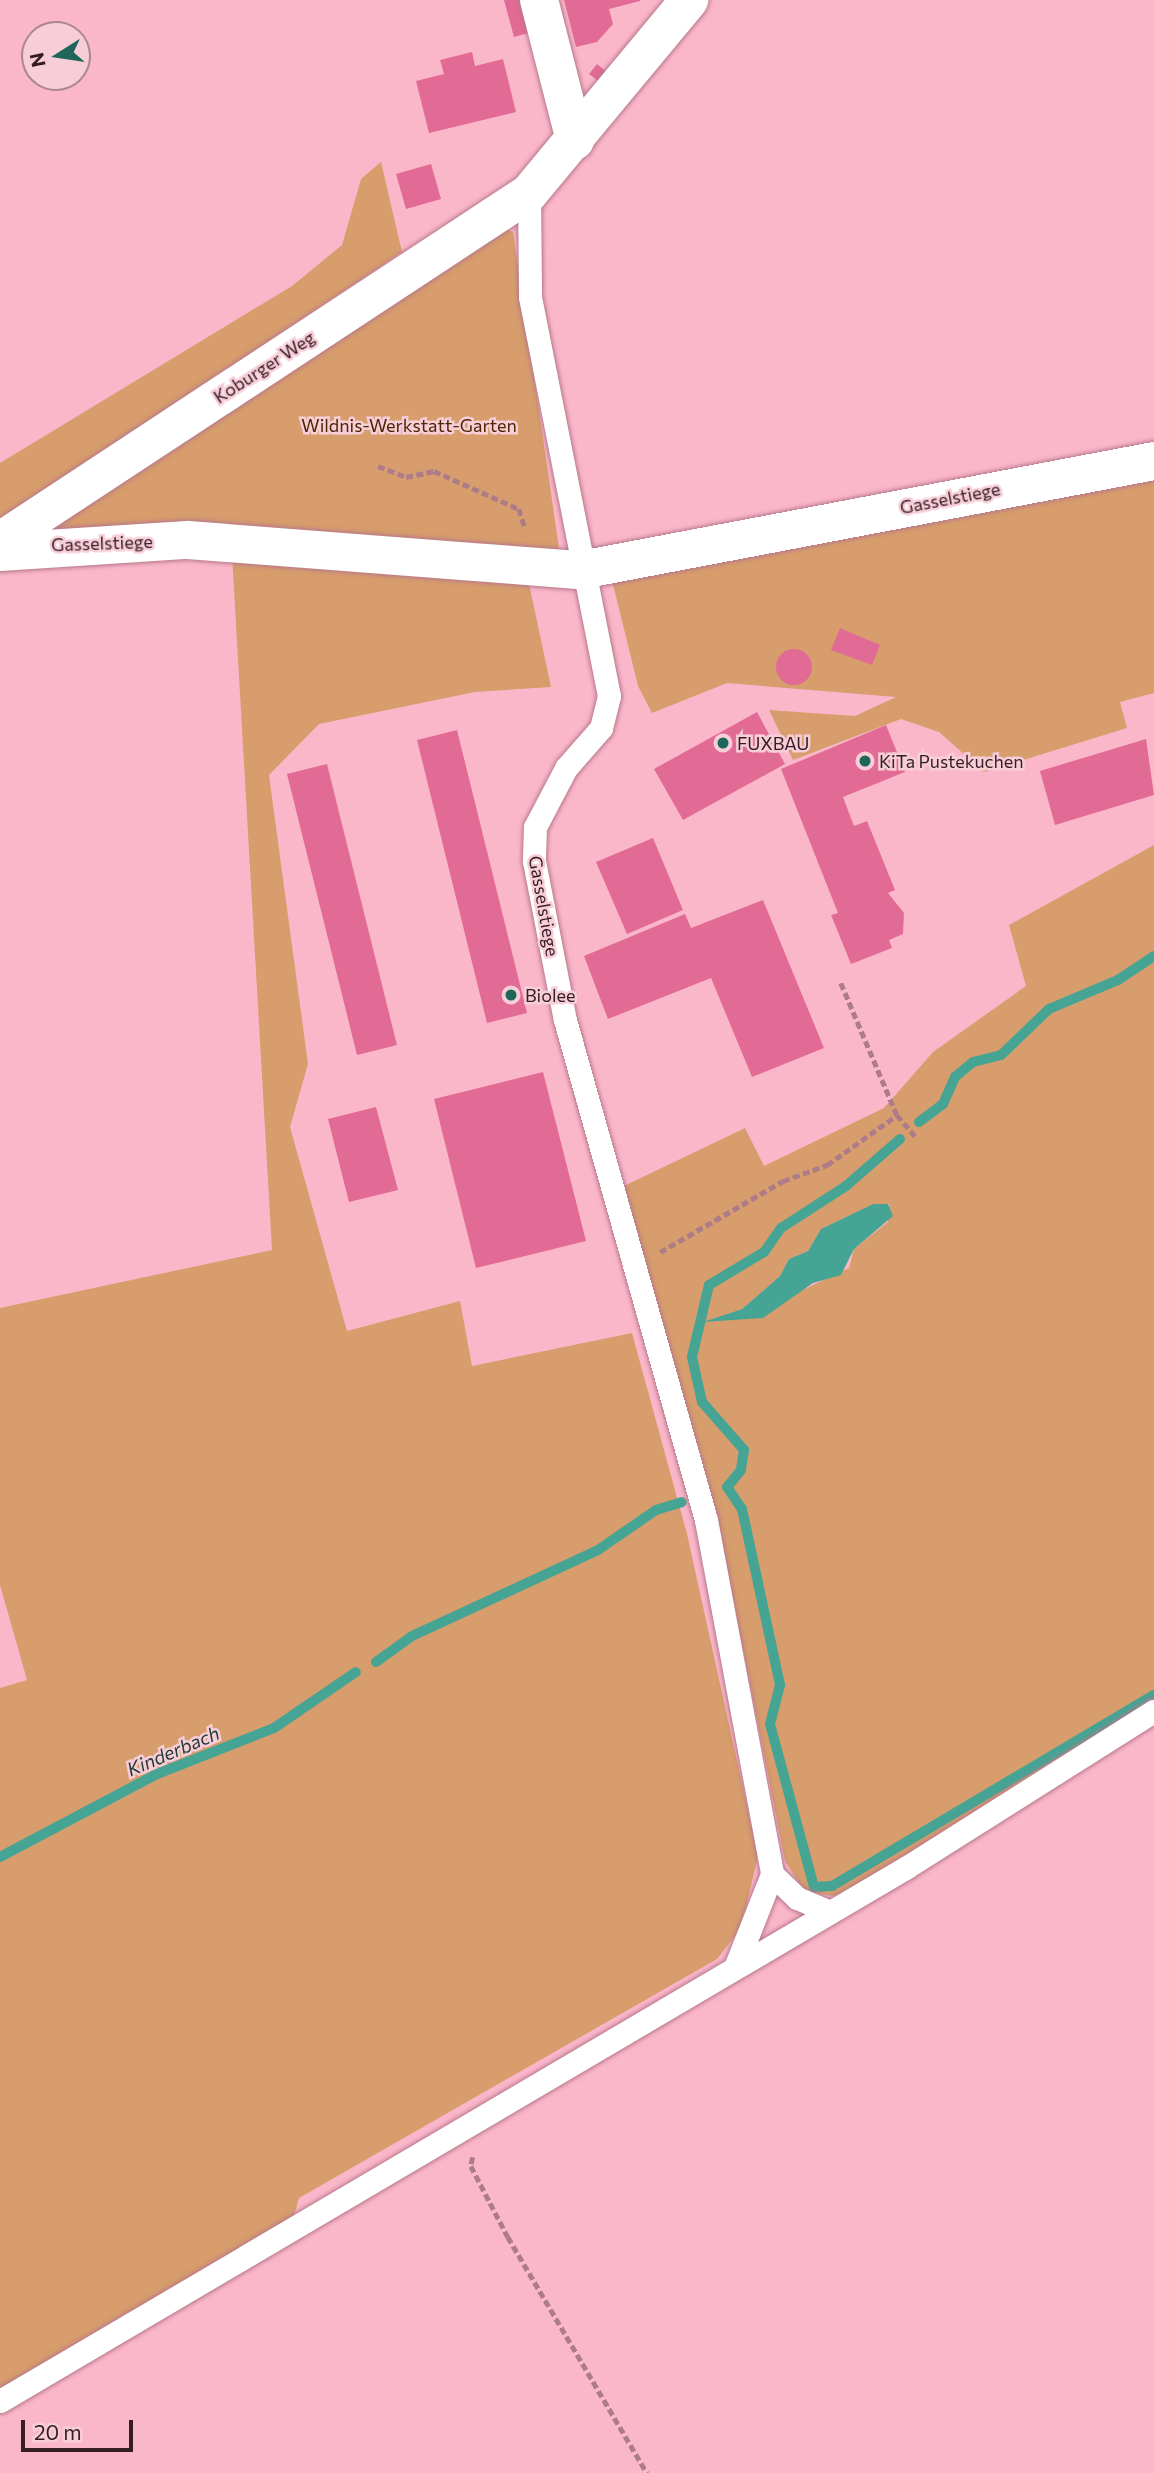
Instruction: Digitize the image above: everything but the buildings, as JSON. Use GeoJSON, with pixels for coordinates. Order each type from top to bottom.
{"type":"FeatureCollection","features":[{"type":"Feature","properties":{"kind":"street"},"geometry":{"type":"LineString","coordinates":[[539,0],[575,140]]}},
{"type":"Feature","properties":{"kind":"street","name":"Koburger Weg"},"geometry":{"type":"LineString","coordinates":[[0,541],[529,193],[689,0]]}},
{"type":"Feature","properties":{"kind":"street","name":"Gasselstiege"},"geometry":{"type":"LineString","coordinates":[[0,552],[188,540],[581,570],[1154,461]]}},
{"type":"Feature","properties":{"kind":"lane"},"geometry":{"type":"LineString","coordinates":[[529,193],[530,297],[581,570]]}},
{"type":"Feature","properties":{"kind":"lane","name":"Gasselstiege"},"geometry":{"type":"LineString","coordinates":[[581,570],[609,696],[601,728],[566,768],[534,827],[534,861],[565,1020],[652,1338],[706,1520],[772,1874]]}},
{"type":"Feature","properties":{"kind":"lane"},"geometry":{"type":"LineString","coordinates":[[0,2401],[487,2110],[830,1912],[1154,1712]]}},
{"type":"Feature","properties":{"kind":"lane"},"geometry":{"type":"LineString","coordinates":[[736,1965],[772,1874],[797,1898],[830,1912]]}},
{"type":"Feature","properties":{"kind":"path"},"geometry":{"type":"LineString","coordinates":[[378,466],[406,477],[434,471],[519,509],[534,566]]}},
{"type":"Feature","properties":{"kind":"path"},"geometry":{"type":"LineString","coordinates":[[841,983],[897,1115],[915,1136]]}},
{"type":"Feature","properties":{"kind":"path"},"geometry":{"type":"LineString","coordinates":[[632,1264],[705,1231],[783,1181],[827,1164],[897,1115]]}},
{"type":"Feature","properties":{"kind":"path"},"geometry":{"type":"LineString","coordinates":[[487,2110],[471,2166],[647,2473]]}},
{"type":"Feature","properties":{"kind":"green space"},"geometry":{"type":"Polygon","coordinates":[[[381,162],[402,252],[0,521],[0,463],[292,286],[342,245],[361,179],[381,162]]]}},
{"type":"Feature","properties":{"kind":"green space","name":"Wildnis-Werkstatt-Garten"},"geometry":{"type":"Polygon","coordinates":[[[501,227],[513,232],[559,548],[549,557],[32,530],[501,227]]]}},
{"type":"Feature","properties":{"kind":"green space"},"geometry":{"type":"Polygon","coordinates":[[[1154,471],[1154,693],[1120,702],[1127,728],[984,772],[939,732],[901,719],[793,760],[769,710],[855,716],[896,697],[727,683],[652,713],[638,686],[611,576],[1154,471]]]}},
{"type":"Feature","properties":{"kind":"green space"},"geometry":{"type":"Polygon","coordinates":[[[232,555],[528,579],[551,687],[475,692],[319,724],[269,775],[308,1064],[290,1127],[347,1331],[460,1301],[472,1366],[632,1333],[687,1534],[758,1856],[741,1928],[717,1959],[299,2198],[294,2216],[0,2393],[0,1688],[27,1680],[0,1585],[0,1308],[272,1250],[232,555]]]}},
{"type":"Feature","properties":{"kind":"green space"},"geometry":{"type":"Polygon","coordinates":[[[1154,845],[1154,1701],[865,1882],[834,1896],[805,1892],[785,1861],[716,1513],[657,1327],[624,1186],[745,1128],[764,1166],[884,1108],[933,1052],[1026,986],[1009,925],[1154,845]],[[873,1204],[821,1229],[808,1251],[789,1259],[780,1276],[742,1309],[703,1322],[794,1294],[849,1268],[854,1249],[888,1222],[889,1204],[873,1204]]]}},
{"type":"Feature","properties":{"kind":"shaded area"},"geometry":{"type":"Polygon","coordinates":[[[873,1204],[888,1204],[893,1216],[854,1249],[841,1275],[813,1283],[763,1318],[703,1322],[742,1309],[780,1276],[789,1259],[808,1251],[821,1229],[873,1204]]]}},
{"type":"Feature","properties":{"kind":"waterway","name":"Kinderbach"},"geometry":{"type":"LineString","coordinates":[[919,1122],[943,1104],[955,1077],[973,1062],[1001,1055],[1049,1009],[1118,980],[1154,956]]}},
{"type":"Feature","properties":{"kind":"waterway"},"geometry":{"type":"LineString","coordinates":[[900,1139],[846,1186],[781,1228],[764,1252],[709,1285],[692,1357],[702,1402],[744,1450],[741,1470],[727,1487],[742,1509],[780,1685],[770,1724],[814,1887],[832,1886],[1154,1695]]}},
{"type":"Feature","properties":{"kind":"waterway","name":"Kinderbach"},"geometry":{"type":"LineString","coordinates":[[376,1662],[412,1636],[598,1550],[656,1510],[682,1502]]}},
{"type":"Feature","properties":{"kind":"waterway","name":"Kinderbach"},"geometry":{"type":"LineString","coordinates":[[0,1857],[157,1774],[274,1728],[356,1672]]}},
{"type":"Feature","properties":{"kind":"place","name":"FUXBAU"},"geometry":{"type":"Point","coordinates":[723,743]}},
{"type":"Feature","properties":{"kind":"place","name":"KiTa Pustekuchen"},"geometry":{"type":"Point","coordinates":[865,761]}},
{"type":"Feature","properties":{"kind":"place","name":"Biolee"},"geometry":{"type":"Point","coordinates":[511,995]}}]}
